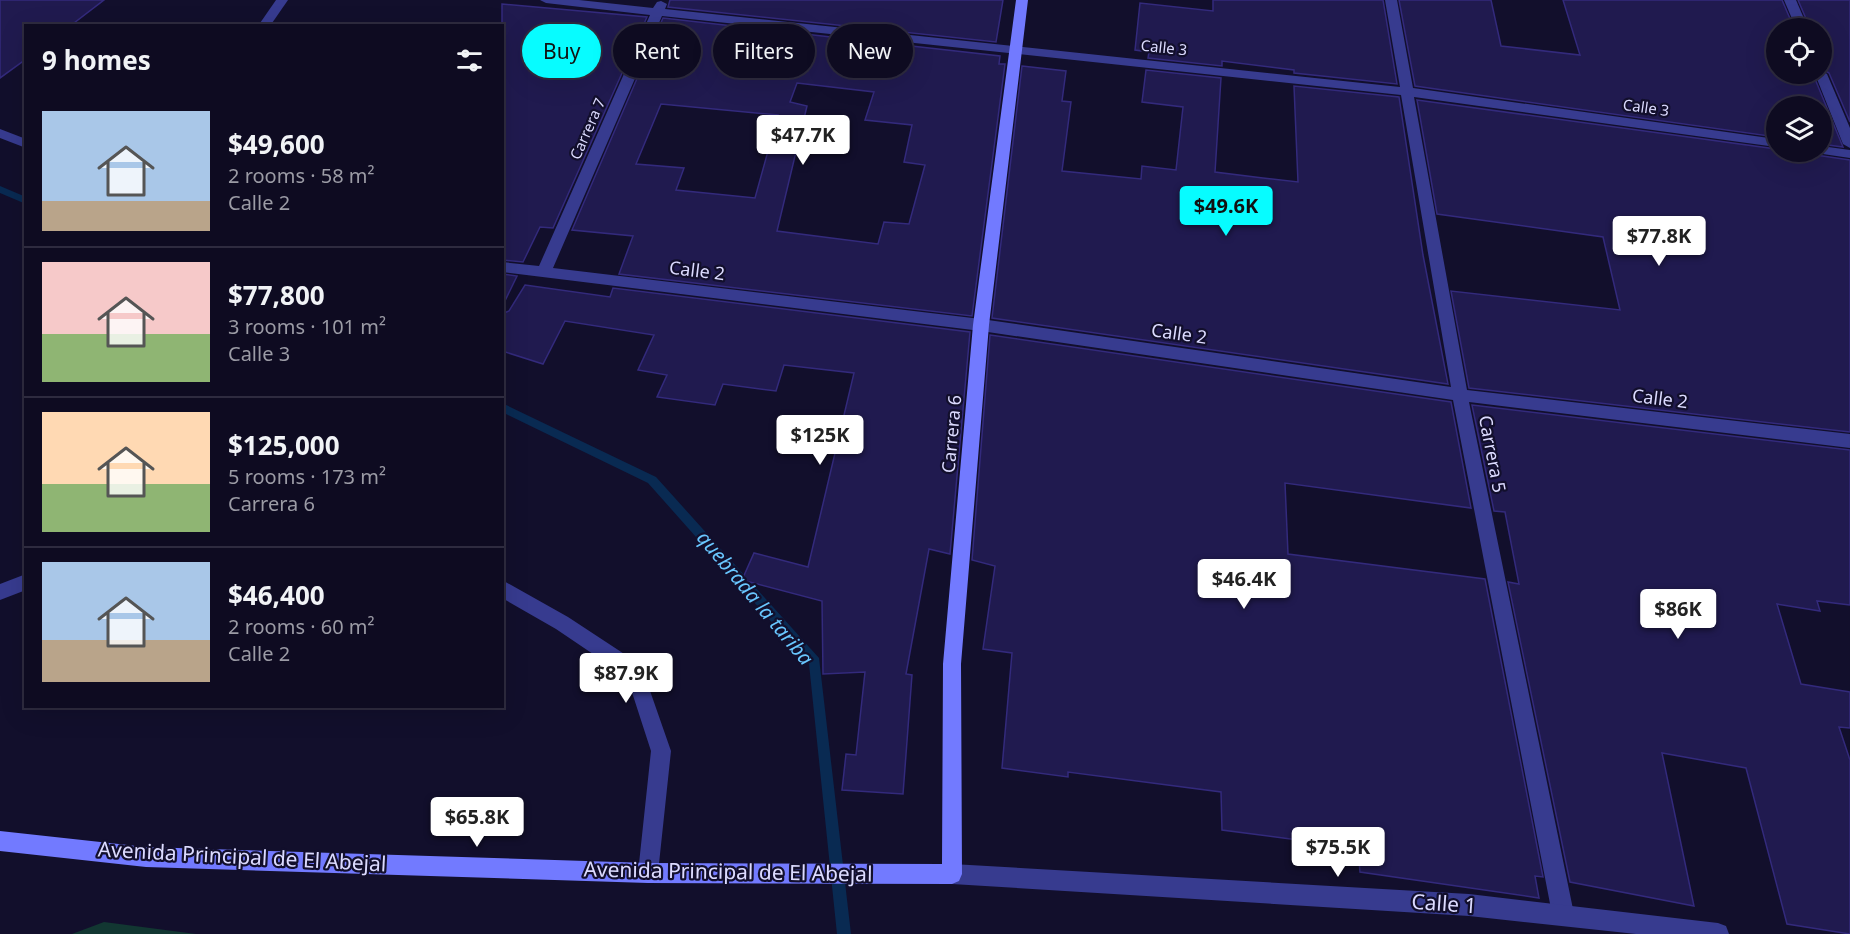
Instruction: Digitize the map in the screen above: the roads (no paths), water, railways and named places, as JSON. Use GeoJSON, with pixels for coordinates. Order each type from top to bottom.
{"type":"FeatureCollection","features":[{"type":"Feature","properties":{"kind":"main road","name":"Carrera 6"},"geometry":{"type":"LineString","coordinates":[[952,874],[952,664],[981,325],[1022,0]]}},
{"type":"Feature","properties":{"kind":"main road","name":"Avenida Principal de El Abejal"},"geometry":{"type":"LineString","coordinates":[[0,841],[146,857],[648,873],[952,874]]}},
{"type":"Feature","properties":{"kind":"street"},"geometry":{"type":"LineString","coordinates":[[265,24],[282,0]]}},
{"type":"Feature","properties":{"kind":"street","name":"Calle 3"},"geometry":{"type":"LineString","coordinates":[[546,0],[660,6],[1409,92],[1766,142]]}},
{"type":"Feature","properties":{"kind":"street","name":"Carrera 5"},"geometry":{"type":"LineString","coordinates":[[1391,0],[1409,92],[1460,395],[1563,914]]}},
{"type":"Feature","properties":{"kind":"street"},"geometry":{"type":"LineString","coordinates":[[1790,0],[1798,18]]}},
{"type":"Feature","properties":{"kind":"street","name":"Carrera 7"},"geometry":{"type":"LineString","coordinates":[[544,272],[660,6]]}},
{"type":"Feature","properties":{"kind":"street"},"geometry":{"type":"LineString","coordinates":[[1825,84],[1850,144]]}},
{"type":"Feature","properties":{"kind":"street"},"geometry":{"type":"LineString","coordinates":[[0,133],[24,143]]}},
{"type":"Feature","properties":{"kind":"street"},"geometry":{"type":"LineString","coordinates":[[1832,152],[1850,154]]}},
{"type":"Feature","properties":{"kind":"street","name":"Calle 2"},"geometry":{"type":"LineString","coordinates":[[504,267],[981,325],[1460,395],[1850,441]]}},
{"type":"Feature","properties":{"kind":"street"},"geometry":{"type":"LineString","coordinates":[[0,592],[24,583]]}},
{"type":"Feature","properties":{"kind":"street"},"geometry":{"type":"LineString","coordinates":[[504,589],[562,623],[634,671],[661,751],[648,873]]}},
{"type":"Feature","properties":{"kind":"street","name":"Calle 1"},"geometry":{"type":"LineString","coordinates":[[952,874],[1469,905],[1563,914],[1718,934]]}},
{"type":"Feature","properties":{"kind":"waterway","name":"quebrada la tariba"},"geometry":{"type":"LineString","coordinates":[[0,189],[24,200]]}},
{"type":"Feature","properties":{"kind":"waterway","name":"quebrada la tariba"},"geometry":{"type":"LineString","coordinates":[[504,408],[652,480],[815,662],[844,934]]}}]}
